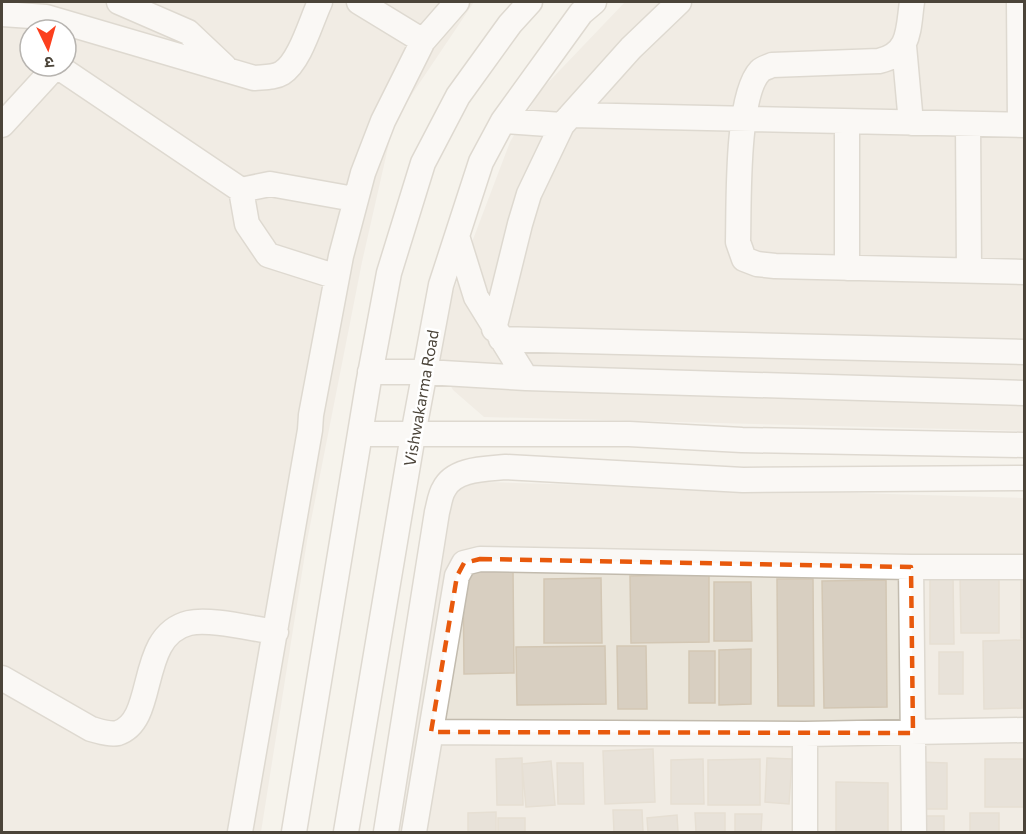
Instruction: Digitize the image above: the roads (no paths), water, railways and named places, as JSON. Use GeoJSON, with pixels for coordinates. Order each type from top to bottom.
{"type":"FeatureCollection","features":[{"type":"Feature","properties":{"kind":"street"},"geometry":{"type":"LineString","coordinates":[[119,2],[188,32],[228,70]]}},
{"type":"Feature","properties":{"kind":"street"},"geometry":{"type":"LineString","coordinates":[[2,14],[41,9],[254,78],[282,73],[294,62],[320,2]]}},
{"type":"Feature","properties":{"kind":"street"},"geometry":{"type":"LineString","coordinates":[[359,2],[423,41]]}},
{"type":"Feature","properties":{"kind":"street"},"geometry":{"type":"LineString","coordinates":[[240,832],[276,632],[311,415],[354,199],[383,121],[423,41],[457,2]]}},
{"type":"Feature","properties":{"kind":"street"},"geometry":{"type":"LineString","coordinates":[[294,832],[370,372],[389,273],[423,163],[458,96],[510,24],[530,2]]}},
{"type":"Feature","properties":{"kind":"street","name":"Vishwakarma Road"},"geometry":{"type":"LineString","coordinates":[[346,832],[413,435],[441,285],[481,162],[503,121],[581,13],[594,2]]}},
{"type":"Feature","properties":{"kind":"street"},"geometry":{"type":"LineString","coordinates":[[497,334],[520,224],[529,194],[566,120],[631,48],[679,2]]}},
{"type":"Feature","properties":{"kind":"street"},"geometry":{"type":"LineString","coordinates":[[912,2],[904,46],[900,53],[891,58],[879,61],[772,65],[761,69],[753,80],[742,119],[738,242],[744,259],[756,264],[775,266],[1024,272]]}},
{"type":"Feature","properties":{"kind":"street"},"geometry":{"type":"LineString","coordinates":[[503,121],[742,119],[1022,125],[1019,2]]}},
{"type":"Feature","properties":{"kind":"street"},"geometry":{"type":"LineString","coordinates":[[904,46],[911,123]]}},
{"type":"Feature","properties":{"kind":"street"},"geometry":{"type":"LineString","coordinates":[[2,125],[45,78]]}},
{"type":"Feature","properties":{"kind":"street"},"geometry":{"type":"LineString","coordinates":[[74,78],[241,190],[270,184],[354,199]]}},
{"type":"Feature","properties":{"kind":"street"},"geometry":{"type":"LineString","coordinates":[[847,122],[847,268]]}},
{"type":"Feature","properties":{"kind":"street"},"geometry":{"type":"LineString","coordinates":[[968,124],[969,270]]}},
{"type":"Feature","properties":{"kind":"street"},"geometry":{"type":"LineString","coordinates":[[241,190],[247,224],[268,255],[337,277]]}},
{"type":"Feature","properties":{"kind":"street"},"geometry":{"type":"LineString","coordinates":[[457,236],[476,297],[526,378]]}},
{"type":"Feature","properties":{"kind":"street"},"geometry":{"type":"LineString","coordinates":[[497,334],[1024,352]]}},
{"type":"Feature","properties":{"kind":"street"},"geometry":{"type":"LineString","coordinates":[[370,372],[1024,393]]}},
{"type":"Feature","properties":{"kind":"street"},"geometry":{"type":"LineString","coordinates":[[360,434],[629,434],[742,440],[1024,445]]}},
{"type":"Feature","properties":{"kind":"street"},"geometry":{"type":"LineString","coordinates":[[742,440],[743,480]]}},
{"type":"Feature","properties":{"kind":"street"},"geometry":{"type":"LineString","coordinates":[[386,832],[437,512],[444,487],[461,474],[506,467],[743,480],[1024,478]]}},
{"type":"Feature","properties":{"kind":"street"},"geometry":{"type":"LineString","coordinates":[[414,832],[457,576],[464,563],[480,559],[1024,567]]}},
{"type":"Feature","properties":{"kind":"street"},"geometry":{"type":"LineString","coordinates":[[911,567],[914,832]]}},
{"type":"Feature","properties":{"kind":"street"},"geometry":{"type":"LineString","coordinates":[[2,678],[91,729],[105,733],[117,733],[130,725],[138,711],[159,645],[172,631],[189,623],[204,622],[276,632]]}},
{"type":"Feature","properties":{"kind":"street"},"geometry":{"type":"LineString","coordinates":[[431,732],[805,734],[1024,730]]}},
{"type":"Feature","properties":{"kind":"street"},"geometry":{"type":"LineString","coordinates":[[805,734],[806,832]]}}]}
